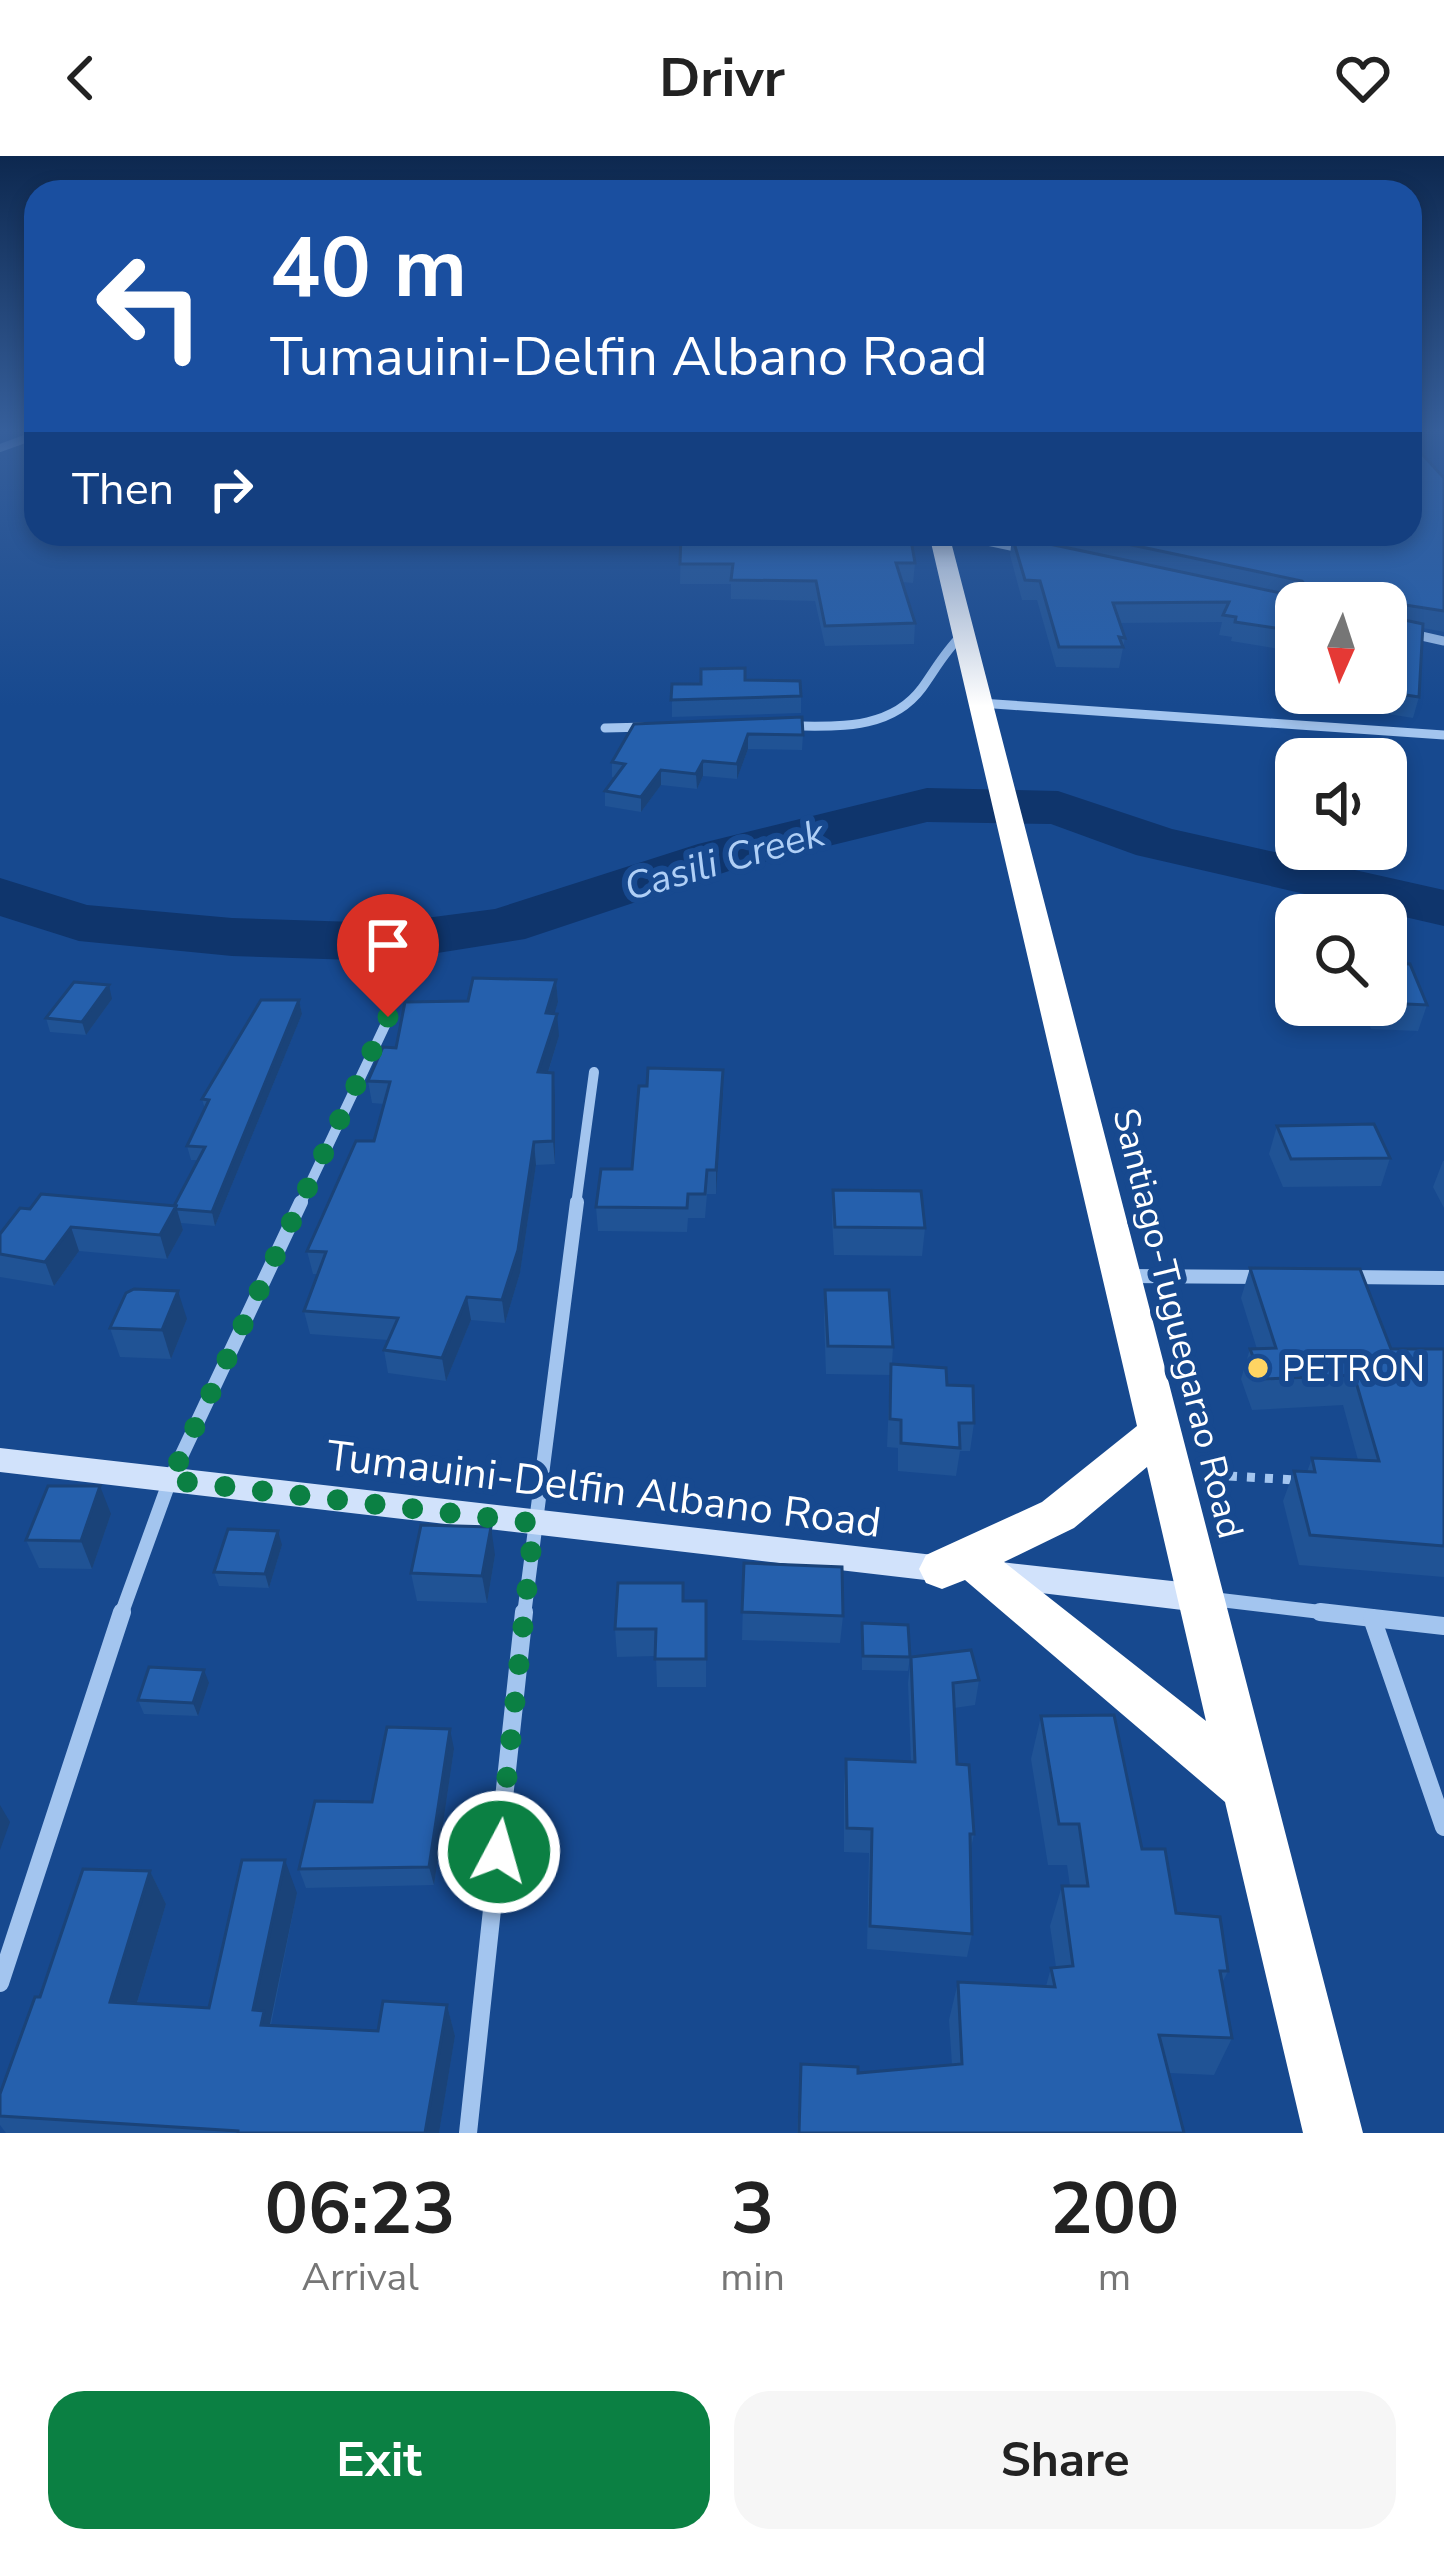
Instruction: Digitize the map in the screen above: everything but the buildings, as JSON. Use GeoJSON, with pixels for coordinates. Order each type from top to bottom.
{"type":"FeatureCollection","features":[{"type":"Feature","properties":{"kind":"highway","name":"Santiago-Tuguegarao Road"},"geometry":{"type":"LineString","coordinates":[[942,546],[1333,2133]]}},
{"type":"Feature","properties":{"kind":"highway"},"geometry":{"type":"LineString","coordinates":[[1166,1452],[964,1571],[1109,1669],[1246,1786]]}},
{"type":"Feature","properties":{"kind":"main road","name":"Tumauini-Delfin Albano Road"},"geometry":{"type":"LineString","coordinates":[[0,1460],[1199,1598]]}},
{"type":"Feature","properties":{"kind":"street"},"geometry":{"type":"LineString","coordinates":[[1008,546],[1040,553]]}},
{"type":"Feature","properties":{"kind":"street"},"geometry":{"type":"LineString","coordinates":[[1407,632],[1444,640]]}},
{"type":"Feature","properties":{"kind":"street"},"geometry":{"type":"LineString","coordinates":[[778,726],[884,720],[914,699],[935,660],[962,634]]}},
{"type":"Feature","properties":{"kind":"street"},"geometry":{"type":"LineString","coordinates":[[983,717],[1444,735]]}},
{"type":"Feature","properties":{"kind":"street"},"geometry":{"type":"LineString","coordinates":[[604,728],[670,727]]}},
{"type":"Feature","properties":{"kind":"street"},"geometry":{"type":"LineString","coordinates":[[0,1983],[86,1710],[170,1480],[388,1017]]}},
{"type":"Feature","properties":{"kind":"street"},"geometry":{"type":"LineString","coordinates":[[468,2133],[534,1523],[594,1072]]}},
{"type":"Feature","properties":{"kind":"street"},"geometry":{"type":"LineString","coordinates":[[1122,1276],[1283,1277]]}},
{"type":"Feature","properties":{"kind":"street"},"geometry":{"type":"LineString","coordinates":[[1329,1277],[1444,1278]]}},
{"type":"Feature","properties":{"kind":"street"},"geometry":{"type":"LineString","coordinates":[[1199,1598],[1444,1626]]}},
{"type":"Feature","properties":{"kind":"street"},"geometry":{"type":"LineString","coordinates":[[1372,1618],[1444,1827]]}},
{"type":"Feature","properties":{"kind":"path"},"geometry":{"type":"LineString","coordinates":[[1166,1452],[1306,1480]]}},
{"type":"Feature","properties":{"kind":"waterway","name":"Casili Creek"},"geometry":{"type":"LineString","coordinates":[[0,896],[79,923],[232,937],[387,942],[503,926],[718,856],[927,805],[1058,808],[1156,843],[1444,908]]}},
{"type":"Feature","properties":{"kind":"place","name":"PETRON"},"geometry":{"type":"Point","coordinates":[1258,1368]}},
{"type":"Feature","properties":{"kind":"route"},"geometry":{"type":"LineString","coordinates":[[388,1017],[170,1480],[534,1523],[499,1852]]}}]}
